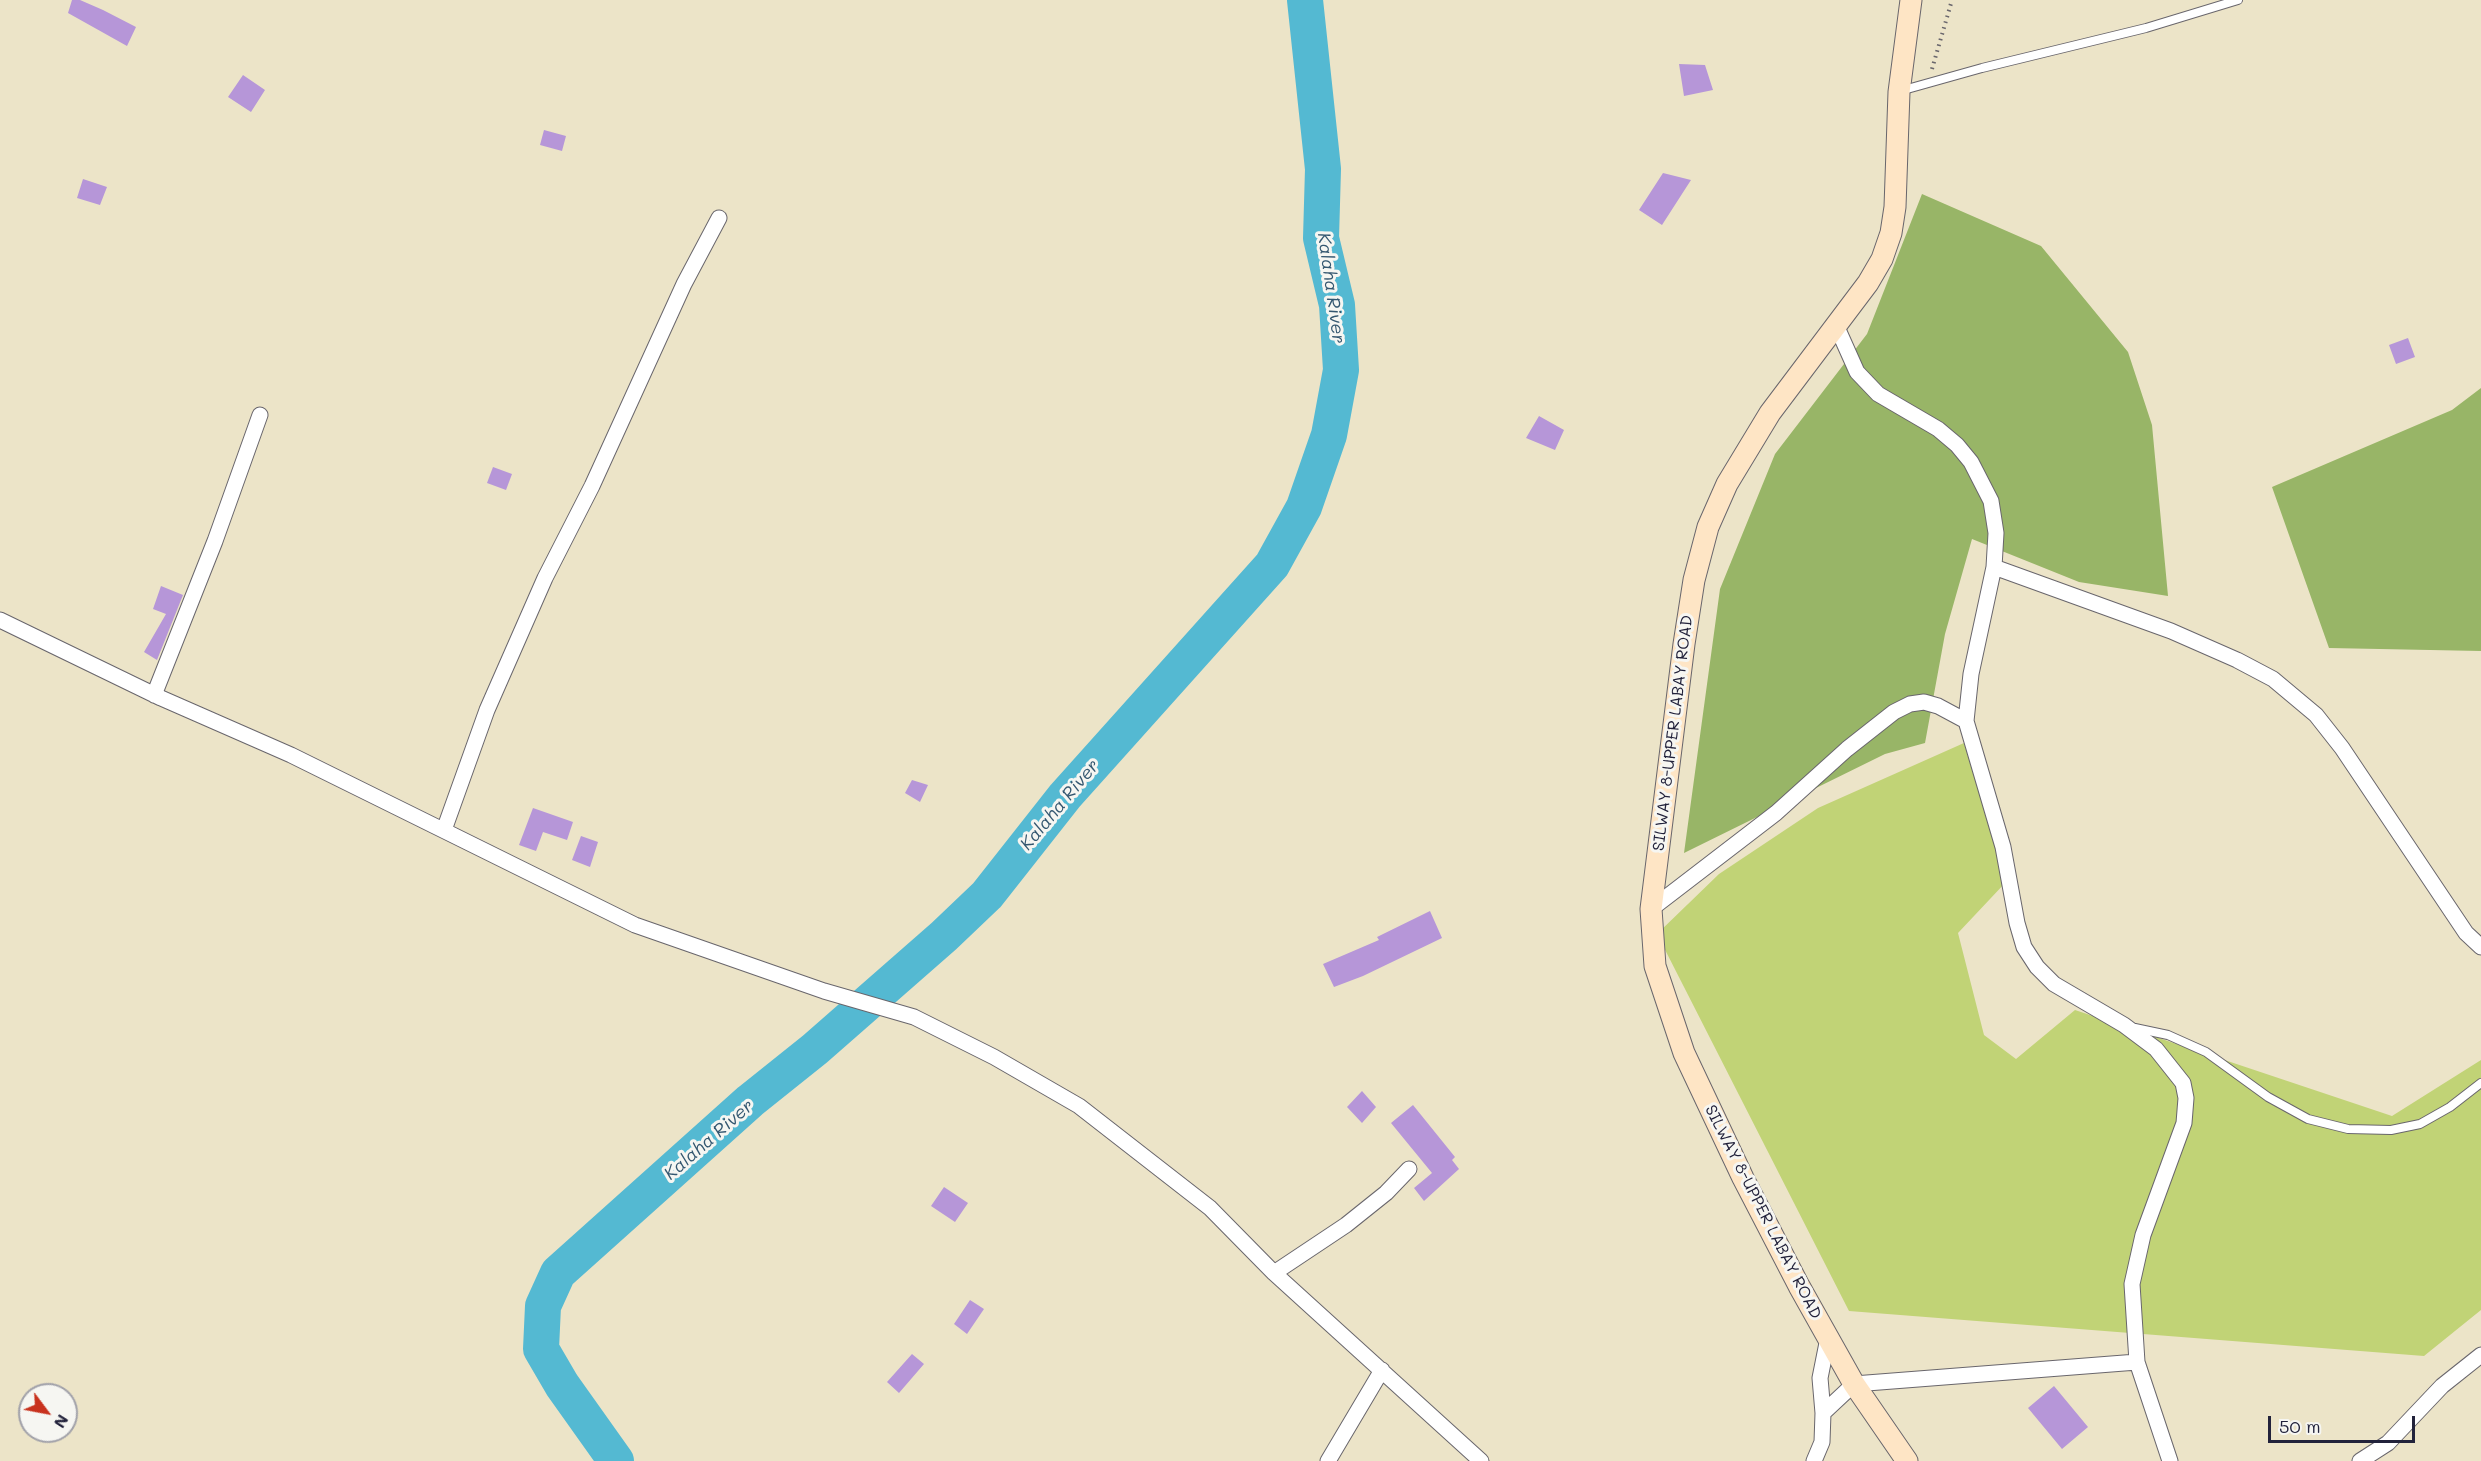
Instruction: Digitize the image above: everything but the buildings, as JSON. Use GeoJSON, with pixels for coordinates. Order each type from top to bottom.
{"type":"FeatureCollection","features":[{"type":"Feature","properties":{"kind":"main road","name":"SILWAY 8-UPPER LABAY ROAD"},"geometry":{"type":"LineString","coordinates":[[1907,1461],[1854,1384],[1828,1338],[1743,1178],[1684,1053],[1654,966],[1651,909],[1687,623],[1694,580],[1708,527],[1727,484],[1770,413],[1868,284],[1882,259],[1892,233],[1895,207],[1899,92],[1911,0]]}},
{"type":"Feature","properties":{"kind":"street"},"geometry":{"type":"LineString","coordinates":[[444,830],[488,710],[545,578],[592,486],[684,284],[719,218]]}},
{"type":"Feature","properties":{"kind":"street"},"geometry":{"type":"LineString","coordinates":[[1836,326],[1857,372],[1878,394],[1938,429],[1957,445],[1971,462],[1991,501],[1996,533],[1994,567],[1976,650],[1966,720],[2003,847],[2017,923],[2024,947],[2037,967],[2054,984],[2124,1025],[2156,1049],[2176,1071],[2183,1083],[2186,1098],[2184,1123],[2143,1235],[2132,1284],[2137,1362],[2170,1461]]}},
{"type":"Feature","properties":{"kind":"street"},"geometry":{"type":"LineString","coordinates":[[154,694],[206,563],[260,415]]}},
{"type":"Feature","properties":{"kind":"street"},"geometry":{"type":"LineString","coordinates":[[1994,567],[2171,631],[2237,660],[2273,679],[2316,716],[2336,740],[2466,933],[2481,947]]}},
{"type":"Feature","properties":{"kind":"street"},"geometry":{"type":"LineString","coordinates":[[0,620],[154,694],[291,755],[635,925],[824,991],[914,1017],[954,1034],[1079,1106],[1210,1208],[1274,1272],[1481,1461]]}},
{"type":"Feature","properties":{"kind":"street"},"geometry":{"type":"LineString","coordinates":[[1651,909],[1776,813],[1847,749],[1894,712],[1910,704],[1924,702],[1938,706],[1966,720]]}},
{"type":"Feature","properties":{"kind":"street"},"geometry":{"type":"LineString","coordinates":[[1274,1272],[1346,1225],[1386,1193],[1409,1169]]}},
{"type":"Feature","properties":{"kind":"street"},"geometry":{"type":"LineString","coordinates":[[1814,1461],[1822,1442],[1823,1413],[1820,1378],[1828,1338]]}},
{"type":"Feature","properties":{"kind":"street"},"geometry":{"type":"LineString","coordinates":[[2360,1461],[2388,1443],[2442,1386],[2481,1355]]}},
{"type":"Feature","properties":{"kind":"street"},"geometry":{"type":"LineString","coordinates":[[1823,1413],[1854,1384],[2137,1362]]}},
{"type":"Feature","properties":{"kind":"street"},"geometry":{"type":"LineString","coordinates":[[1328,1461],[1382,1370]]}},
{"type":"Feature","properties":{"kind":"lane"},"geometry":{"type":"LineString","coordinates":[[1899,92],[1992,65],[2146,28],[2238,0]]}},
{"type":"Feature","properties":{"kind":"lane"},"geometry":{"type":"LineString","coordinates":[[2124,1025],[2168,1035],[2206,1052],[2268,1097],[2308,1119],[2348,1129],[2391,1130],[2420,1124],[2450,1107],[2481,1083]]}},
{"type":"Feature","properties":{"kind":"path"},"geometry":{"type":"LineString","coordinates":[[1928,84],[1952,0]]}},
{"type":"Feature","properties":{"kind":"green space"},"geometry":{"type":"Polygon","coordinates":[[[1922,194],[2041,246],[2128,352],[2152,425],[2168,596],[2079,582],[1972,539],[1945,634],[1925,743],[1885,754],[1684,853],[1720,589],[1775,454],[1867,334],[1922,194]]]}},
{"type":"Feature","properties":{"kind":"green space"},"geometry":{"type":"Polygon","coordinates":[[[2481,388],[2481,651],[2329,648],[2272,487],[2452,410],[2481,388]]]}},
{"type":"Feature","properties":{"kind":"green space"},"geometry":{"type":"Polygon","coordinates":[[[1964,743],[2006,882],[1958,933],[1984,1035],[2016,1059],[2075,1010],[2392,1116],[2481,1060],[2481,1310],[2424,1356],[1849,1311],[1657,934],[1719,874],[1818,808],[1964,743]]]}},
{"type":"Feature","properties":{"kind":"waterway","name":"Kalaha River"},"geometry":{"type":"LineString","coordinates":[[616,1461],[562,1385],[541,1349],[543,1306],[558,1273],[750,1101],[815,1049],[944,936],[987,895],[1065,796],[1272,565],[1304,507],[1329,435],[1341,370],[1337,305],[1321,238],[1323,169],[1305,0]]}}]}
